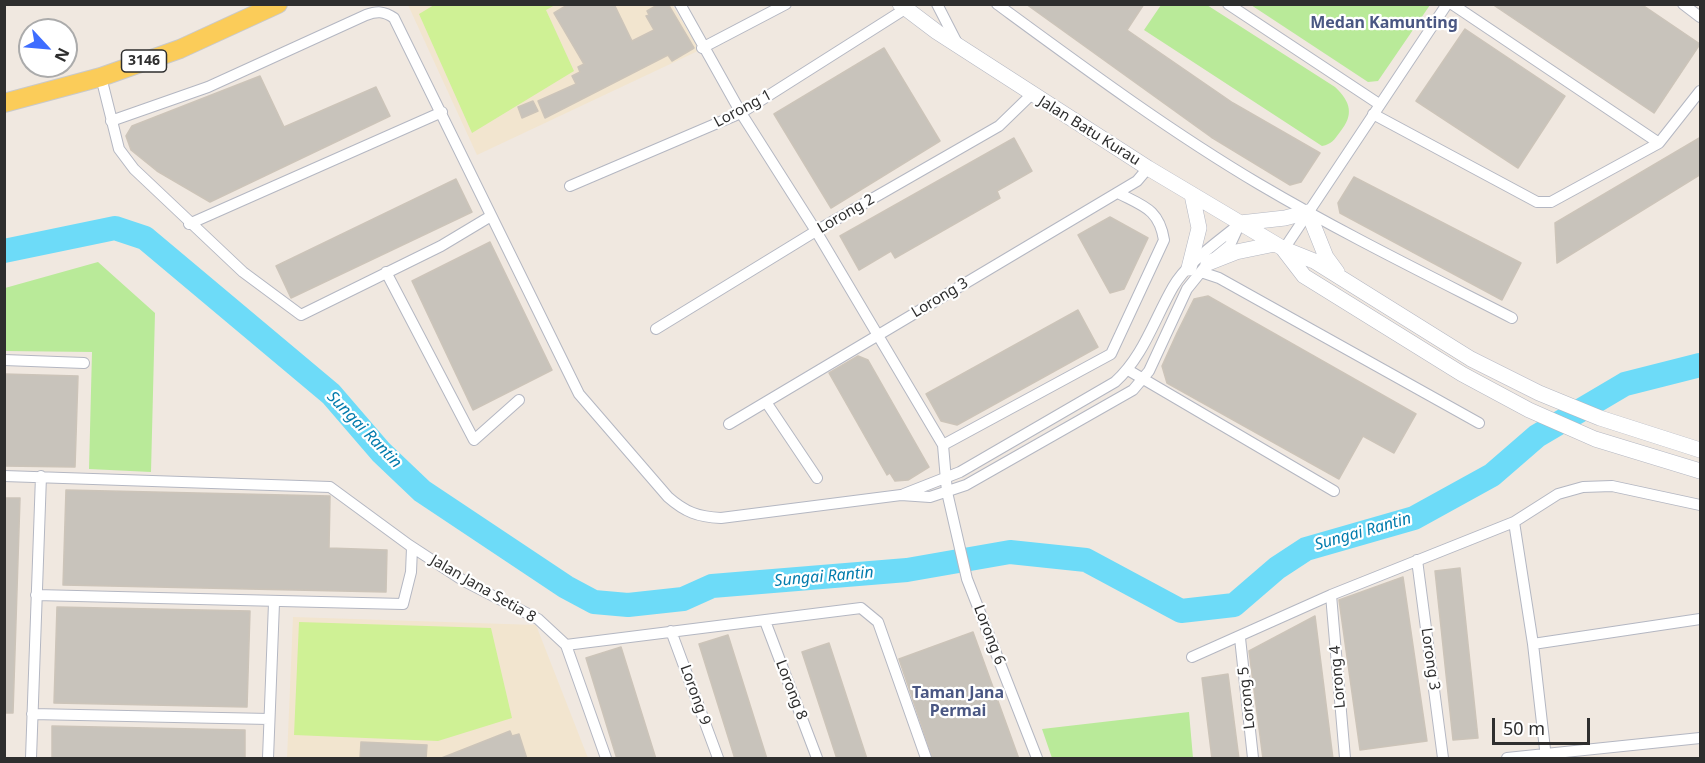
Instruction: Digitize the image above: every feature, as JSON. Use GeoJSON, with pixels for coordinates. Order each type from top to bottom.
{"type":"FeatureCollection","features":[{"type":"Feature","properties":{"kind":"main road","name":"3146"},"geometry":{"type":"LineString","coordinates":[[4,103],[100,76],[180,49],[278,4]]}},
{"type":"Feature","properties":{"kind":"main road","name":"Jalan Batu Kurau"},"geometry":{"type":"LineString","coordinates":[[902,7],[958,46],[1148,168],[1279,246],[1314,261],[1471,359],[1539,393],[1600,418],[1701,450]]}},
{"type":"Feature","properties":{"kind":"main road"},"geometry":{"type":"LineString","coordinates":[[1192,195],[1199,228],[1199,268],[1236,252],[1279,246]]}},
{"type":"Feature","properties":{"kind":"main road"},"geometry":{"type":"LineString","coordinates":[[1240,223],[1285,218],[1308,212],[1326,258],[1345,281]]}},
{"type":"Feature","properties":{"kind":"main road","name":"Jalan Batu Kurau"},"geometry":{"type":"LineString","coordinates":[[1279,246],[1304,276],[1462,374],[1529,410],[1595,439],[1701,471]]}},
{"type":"Feature","properties":{"kind":"street"},"geometry":{"type":"LineString","coordinates":[[680,4],[702,48],[816,231],[943,445],[1111,354],[1164,240],[1161,223],[1153,212],[1118,193]]}},
{"type":"Feature","properties":{"kind":"street"},"geometry":{"type":"LineString","coordinates":[[702,48],[786,4]]}},
{"type":"Feature","properties":{"kind":"street"},"geometry":{"type":"LineString","coordinates":[[936,4],[940,16],[958,46]]}},
{"type":"Feature","properties":{"kind":"street"},"geometry":{"type":"LineString","coordinates":[[997,4],[1099,78],[1188,138],[1308,212],[1512,318]]}},
{"type":"Feature","properties":{"kind":"street"},"geometry":{"type":"LineString","coordinates":[[1228,4],[1379,104]]}},
{"type":"Feature","properties":{"kind":"street"},"geometry":{"type":"LineString","coordinates":[[1279,246],[1308,212],[1447,4]]}},
{"type":"Feature","properties":{"kind":"street"},"geometry":{"type":"LineString","coordinates":[[1452,4],[1659,143]]}},
{"type":"Feature","properties":{"kind":"street"},"geometry":{"type":"LineString","coordinates":[[1683,4],[1701,16]]}},
{"type":"Feature","properties":{"kind":"street","name":"Lorong 1"},"geometry":{"type":"LineString","coordinates":[[570,186],[741,113],[902,7]]}},
{"type":"Feature","properties":{"kind":"street"},"geometry":{"type":"LineString","coordinates":[[111,121],[208,87],[376,12],[384,12],[394,18],[579,394],[668,497],[682,509],[702,518],[721,518],[901,495],[930,497],[966,485],[1121,398],[1143,379],[1199,268],[1240,223]]}},
{"type":"Feature","properties":{"kind":"street"},"geometry":{"type":"LineString","coordinates":[[100,76],[119,149],[134,169],[189,224],[243,272],[301,315],[491,216]]}},
{"type":"Feature","properties":{"kind":"street"},"geometry":{"type":"LineString","coordinates":[[1373,114],[1537,202],[1551,202],[1659,143],[1701,91]]}},
{"type":"Feature","properties":{"kind":"street","name":"Lorong 2"},"geometry":{"type":"LineString","coordinates":[[656,329],[816,231],[999,126],[1032,94]]}},
{"type":"Feature","properties":{"kind":"street"},"geometry":{"type":"LineString","coordinates":[[189,224],[442,112]]}},
{"type":"Feature","properties":{"kind":"street","name":"Lorong 3"},"geometry":{"type":"LineString","coordinates":[[729,424],[1118,193],[1137,181],[1148,168]]}},
{"type":"Feature","properties":{"kind":"street"},"geometry":{"type":"LineString","coordinates":[[901,495],[960,472],[1115,382],[1128,370],[1174,285],[1230,244],[1240,223]]}},
{"type":"Feature","properties":{"kind":"street"},"geometry":{"type":"LineString","coordinates":[[1199,268],[1479,423]]}},
{"type":"Feature","properties":{"kind":"street"},"geometry":{"type":"LineString","coordinates":[[386,272],[474,440],[519,400]]}},
{"type":"Feature","properties":{"kind":"street"},"geometry":{"type":"LineString","coordinates":[[4,360],[84,363]]}},
{"type":"Feature","properties":{"kind":"street"},"geometry":{"type":"LineString","coordinates":[[1128,370],[1334,491]]}},
{"type":"Feature","properties":{"kind":"street"},"geometry":{"type":"LineString","coordinates":[[766,402],[817,478]]}},
{"type":"Feature","properties":{"kind":"street","name":"Lorong 6"},"geometry":{"type":"LineString","coordinates":[[943,445],[947,492],[958,546],[968,579],[1037,759]]}},
{"type":"Feature","properties":{"kind":"street"},"geometry":{"type":"LineString","coordinates":[[4,476],[41,476],[31,759]]}},
{"type":"Feature","properties":{"kind":"street","name":"Jalan Jana Setia 8"},"geometry":{"type":"LineString","coordinates":[[41,476],[330,487],[412,548],[464,581],[538,619],[566,645],[606,759]]}},
{"type":"Feature","properties":{"kind":"street"},"geometry":{"type":"LineString","coordinates":[[1192,657],[1240,638],[1331,595],[1514,522],[1558,494],[1583,487],[1612,486],[1701,505]]}},
{"type":"Feature","properties":{"kind":"street"},"geometry":{"type":"LineString","coordinates":[[1514,522],[1533,644],[1545,756]]}},
{"type":"Feature","properties":{"kind":"street"},"geometry":{"type":"LineString","coordinates":[[36,595],[274,603],[403,604],[411,572],[412,548]]}},
{"type":"Feature","properties":{"kind":"street","name":"Lorong 3"},"geometry":{"type":"LineString","coordinates":[[1416,560],[1443,759]]}},
{"type":"Feature","properties":{"kind":"street","name":"Lorong 4"},"geometry":{"type":"LineString","coordinates":[[1331,595],[1345,759]]}},
{"type":"Feature","properties":{"kind":"street"},"geometry":{"type":"LineString","coordinates":[[268,759],[274,603]]}},
{"type":"Feature","properties":{"kind":"street"},"geometry":{"type":"LineString","coordinates":[[566,645],[861,608],[878,622],[926,759]]}},
{"type":"Feature","properties":{"kind":"street"},"geometry":{"type":"LineString","coordinates":[[1533,644],[1701,620]]}},
{"type":"Feature","properties":{"kind":"street","name":"Lorong 8"},"geometry":{"type":"LineString","coordinates":[[765,621],[817,759]]}},
{"type":"Feature","properties":{"kind":"street","name":"Lorong 9"},"geometry":{"type":"LineString","coordinates":[[671,631],[718,759]]}},
{"type":"Feature","properties":{"kind":"street","name":"Lorong 5"},"geometry":{"type":"LineString","coordinates":[[1240,638],[1253,759]]}},
{"type":"Feature","properties":{"kind":"street"},"geometry":{"type":"LineString","coordinates":[[32,714],[269,719]]}},
{"type":"Feature","properties":{"kind":"street"},"geometry":{"type":"LineString","coordinates":[[1507,759],[1701,738]]}},
{"type":"Feature","properties":{"kind":"shaded area"},"geometry":{"type":"Polygon","coordinates":[[[408,5],[672,5],[700,50],[477,155],[408,5]]]}},
{"type":"Feature","properties":{"kind":"shaded area"},"geometry":{"type":"Polygon","coordinates":[[[293,617],[536,625],[588,758],[287,758],[293,617]]]}},
{"type":"Feature","properties":{"kind":"green space"},"geometry":{"type":"Polygon","coordinates":[[[434,5],[555,5],[546,10],[574,71],[472,133],[419,14],[434,5]]]}},
{"type":"Feature","properties":{"kind":"green space"},"geometry":{"type":"Polygon","coordinates":[[[1161,5],[1207,5],[1335,87],[1349,109],[1344,126],[1332,141],[1322,146],[1144,30],[1161,5]]]}},
{"type":"Feature","properties":{"kind":"green space"},"geometry":{"type":"Polygon","coordinates":[[[1251,5],[1430,5],[1378,81],[1368,82],[1251,5]]]}},
{"type":"Feature","properties":{"kind":"green space"},"geometry":{"type":"Polygon","coordinates":[[[98,262],[155,313],[151,472],[89,469],[92,352],[5,351],[5,288],[98,262]]]}},
{"type":"Feature","properties":{"kind":"green space"},"geometry":{"type":"Polygon","coordinates":[[[299,622],[491,628],[512,718],[438,741],[294,735],[299,622]]]}},
{"type":"Feature","properties":{"kind":"green space"},"geometry":{"type":"Polygon","coordinates":[[[1189,712],[1193,758],[1052,758],[1042,729],[1189,712]]]}},
{"type":"Feature","properties":{"kind":"building"},"geometry":{"type":"Polygon","coordinates":[[[569,4],[614,4],[632,41],[654,30],[646,16],[649,15],[647,11],[659,4],[668,4],[694,48],[672,61],[668,55],[545,118],[538,101],[576,84],[572,76],[580,72],[578,67],[584,64],[554,13],[569,4]]]}},
{"type":"Feature","properties":{"kind":"building"},"geometry":{"type":"Polygon","coordinates":[[[1026,4],[1144,4],[1127,30],[1233,103],[1320,153],[1301,182],[1290,185],[1211,137],[1026,4]]]}},
{"type":"Feature","properties":{"kind":"building"},"geometry":{"type":"Polygon","coordinates":[[[1492,4],[1641,4],[1700,44],[1654,113],[1492,4]]]}},
{"type":"Feature","properties":{"kind":"building"},"geometry":{"type":"Polygon","coordinates":[[[1465,29],[1565,96],[1518,168],[1416,101],[1465,29]]]}},
{"type":"Feature","properties":{"kind":"building"},"geometry":{"type":"Polygon","coordinates":[[[884,48],[940,141],[831,208],[774,114],[884,48]]]}},
{"type":"Feature","properties":{"kind":"building"},"geometry":{"type":"Polygon","coordinates":[[[260,76],[284,127],[376,87],[390,116],[210,202],[157,171],[131,150],[126,136],[132,126],[260,76]]]}},
{"type":"Feature","properties":{"kind":"building"},"geometry":{"type":"Polygon","coordinates":[[[533,101],[538,111],[522,118],[518,107],[533,101]]]}},
{"type":"Feature","properties":{"kind":"building"},"geometry":{"type":"Polygon","coordinates":[[[1701,137],[1701,174],[1557,263],[1555,223],[1701,137]]]}},
{"type":"Feature","properties":{"kind":"building"},"geometry":{"type":"Polygon","coordinates":[[[1014,138],[1032,171],[997,191],[1000,198],[895,258],[891,251],[859,270],[840,236],[1014,138]]]}},
{"type":"Feature","properties":{"kind":"building"},"geometry":{"type":"Polygon","coordinates":[[[1354,177],[1521,263],[1502,300],[1340,213],[1338,203],[1354,177]]]}},
{"type":"Feature","properties":{"kind":"building"},"geometry":{"type":"Polygon","coordinates":[[[456,179],[472,212],[291,298],[276,266],[456,179]]]}},
{"type":"Feature","properties":{"kind":"building"},"geometry":{"type":"Polygon","coordinates":[[[1110,217],[1148,238],[1124,289],[1110,293],[1078,235],[1110,217]]]}},
{"type":"Feature","properties":{"kind":"building"},"geometry":{"type":"Polygon","coordinates":[[[490,242],[552,370],[473,410],[412,281],[490,242]]]}},
{"type":"Feature","properties":{"kind":"building"},"geometry":{"type":"Polygon","coordinates":[[[1208,296],[1416,414],[1394,453],[1363,436],[1339,479],[1167,383],[1162,366],[1177,333],[1194,299],[1208,296]]]}},
{"type":"Feature","properties":{"kind":"building"},"geometry":{"type":"Polygon","coordinates":[[[1078,310],[1098,347],[957,425],[941,421],[926,394],[1078,310]]]}},
{"type":"Feature","properties":{"kind":"building"},"geometry":{"type":"Polygon","coordinates":[[[858,356],[868,360],[929,467],[908,480],[895,481],[890,473],[887,475],[829,373],[858,356]]]}},
{"type":"Feature","properties":{"kind":"building"},"geometry":{"type":"Polygon","coordinates":[[[4,374],[78,376],[75,467],[4,466],[4,374]]]}},
{"type":"Feature","properties":{"kind":"building"},"geometry":{"type":"Polygon","coordinates":[[[66,490],[330,496],[329,548],[387,550],[386,592],[63,585],[66,490]]]}},
{"type":"Feature","properties":{"kind":"building"},"geometry":{"type":"Polygon","coordinates":[[[4,498],[20,498],[13,713],[4,713],[4,498]]]}},
{"type":"Feature","properties":{"kind":"building"},"geometry":{"type":"Polygon","coordinates":[[[1460,568],[1478,738],[1453,740],[1435,571],[1460,568]]]}},
{"type":"Feature","properties":{"kind":"building"},"geometry":{"type":"Polygon","coordinates":[[[1403,577],[1427,741],[1360,750],[1339,600],[1403,577]]]}},
{"type":"Feature","properties":{"kind":"building"},"geometry":{"type":"Polygon","coordinates":[[[57,607],[250,611],[247,707],[54,703],[57,607]]]}},
{"type":"Feature","properties":{"kind":"building"},"geometry":{"type":"Polygon","coordinates":[[[1315,616],[1333,759],[1263,759],[1249,651],[1315,616]]]}},
{"type":"Feature","properties":{"kind":"building"},"geometry":{"type":"Polygon","coordinates":[[[973,632],[1019,759],[933,759],[899,659],[973,632]]]}},
{"type":"Feature","properties":{"kind":"building"},"geometry":{"type":"Polygon","coordinates":[[[728,635],[767,759],[735,759],[699,644],[728,635]]]}},
{"type":"Feature","properties":{"kind":"building"},"geometry":{"type":"Polygon","coordinates":[[[829,643],[867,759],[837,759],[802,652],[829,643]]]}},
{"type":"Feature","properties":{"kind":"building"},"geometry":{"type":"Polygon","coordinates":[[[621,647],[656,759],[617,759],[586,658],[621,647]]]}},
{"type":"Feature","properties":{"kind":"building"},"geometry":{"type":"Polygon","coordinates":[[[1228,674],[1239,759],[1212,759],[1202,678],[1228,674]]]}},
{"type":"Feature","properties":{"kind":"building"},"geometry":{"type":"Polygon","coordinates":[[[52,726],[245,730],[245,759],[52,759],[52,726]]]}},
{"type":"Feature","properties":{"kind":"building"},"geometry":{"type":"Polygon","coordinates":[[[510,731],[512,736],[519,734],[527,759],[439,759],[510,731]]]}},
{"type":"Feature","properties":{"kind":"building"},"geometry":{"type":"Polygon","coordinates":[[[361,742],[427,745],[426,759],[360,759],[361,742]]]}},
{"type":"Feature","properties":{"kind":"waterway","name":"Sungai Rantin"},"geometry":{"type":"LineString","coordinates":[[4,251],[115,228],[145,238],[331,394],[381,452],[422,491],[566,587],[594,602],[628,605],[683,599],[712,586],[907,570],[1010,552],[1086,560],[1181,611],[1234,605],[1277,568],[1306,549],[1414,518],[1492,475],[1537,436],[1625,384],[1700,365]]}},
{"type":"Feature","properties":{"kind":"district","name":"Medan Kamunting"},"geometry":{"type":"Point","coordinates":[1384,23]}},
{"type":"Feature","properties":{"kind":"district","name":"Taman Jana Permai"},"geometry":{"type":"Point","coordinates":[958,702]}}]}
